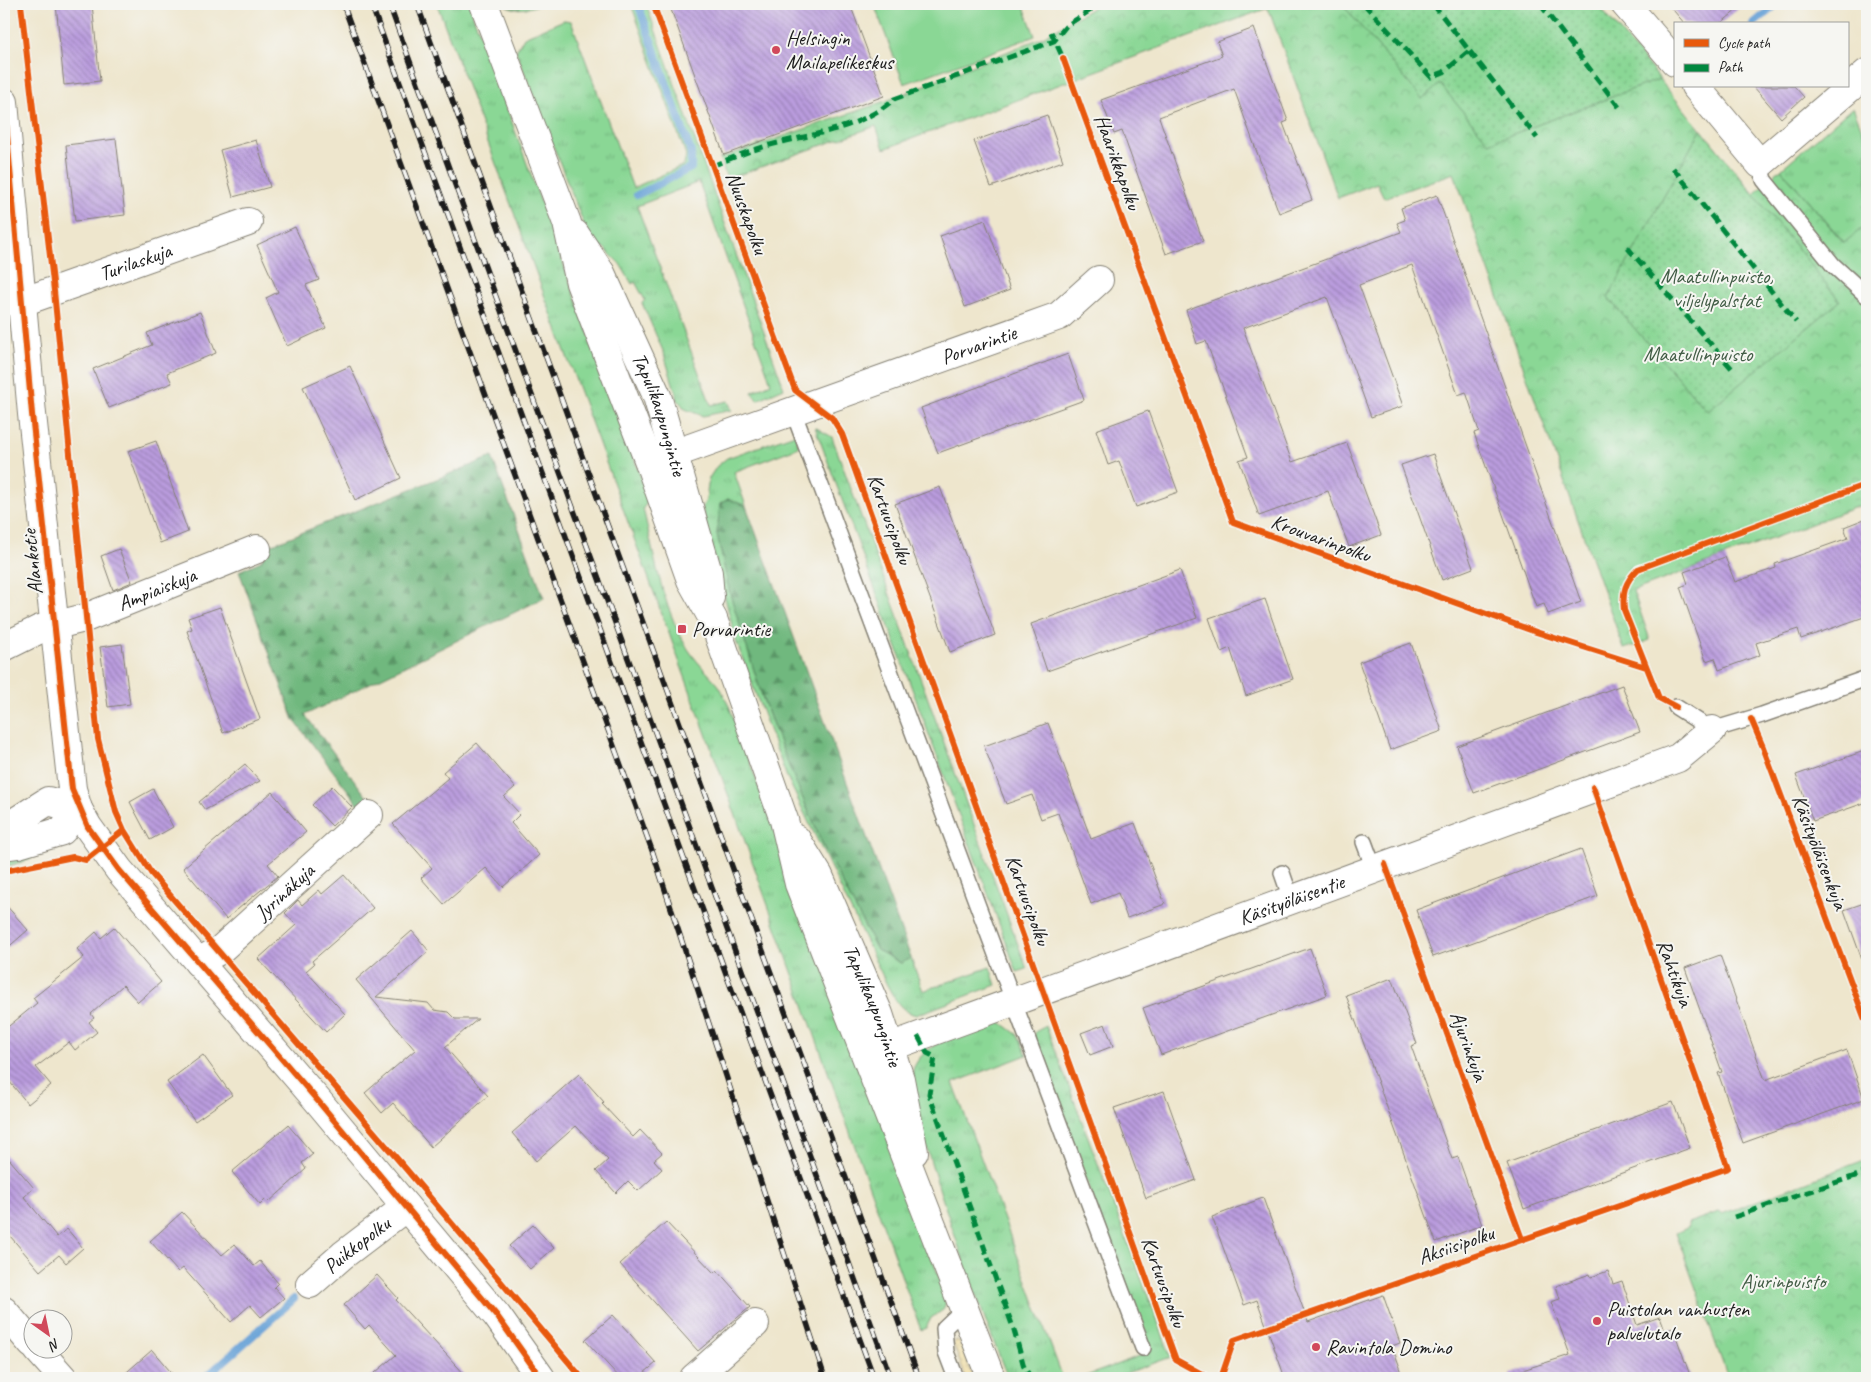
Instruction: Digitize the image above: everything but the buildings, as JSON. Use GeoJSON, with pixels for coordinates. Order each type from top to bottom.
{"type":"FeatureCollection","features":[{"type":"Feature","properties":{"kind":"street","name":"Tapulikaupungintie"},"geometry":{"type":"LineString","coordinates":[[484,4],[567,223],[580,284],[649,462],[691,580],[712,619],[784,820],[799,884],[864,1056],[991,1378]]}},
{"type":"Feature","properties":{"kind":"street"},"geometry":{"type":"LineString","coordinates":[[1625,4],[1674,61]]}},
{"type":"Feature","properties":{"kind":"street"},"geometry":{"type":"LineString","coordinates":[[1697,88],[1760,164],[1867,74]]}},
{"type":"Feature","properties":{"kind":"street","name":"Alankotie"},"geometry":{"type":"LineString","coordinates":[[4,102],[6,170],[22,302],[72,789],[78,809],[88,827],[119,870],[497,1316],[541,1378]]}},
{"type":"Feature","properties":{"kind":"street","name":"Turilaskuja"},"geometry":{"type":"LineString","coordinates":[[22,302],[248,222]]}},
{"type":"Feature","properties":{"kind":"street","name":"Tapulikaupungintie"},"geometry":{"type":"LineString","coordinates":[[567,223],[601,273],[657,396],[708,573],[712,619]]}},
{"type":"Feature","properties":{"kind":"street","name":"Porvarintie"},"geometry":{"type":"LineString","coordinates":[[649,462],[1059,316],[1099,280]]}},
{"type":"Feature","properties":{"kind":"street","name":"Ampiaiskuja"},"geometry":{"type":"LineString","coordinates":[[4,647],[40,629],[86,618],[257,549]]}},
{"type":"Feature","properties":{"kind":"street","name":"Käsityöläisentie"},"geometry":{"type":"LineString","coordinates":[[864,1056],[1678,758],[1712,730]]}},
{"type":"Feature","properties":{"kind":"street"},"geometry":{"type":"LineString","coordinates":[[4,829],[48,801],[78,809],[62,831],[18,844],[4,846]]}},
{"type":"Feature","properties":{"kind":"street","name":"Jyrinäkuja"},"geometry":{"type":"LineString","coordinates":[[198,962],[220,950],[369,815]]}},
{"type":"Feature","properties":{"kind":"street","name":"Tapulikaupungintie"},"geometry":{"type":"LineString","coordinates":[[784,820],[819,876],[879,1014],[890,1047],[908,1116],[924,1205]]}},
{"type":"Feature","properties":{"kind":"street","name":"Puikkopolku"},"geometry":{"type":"LineString","coordinates":[[310,1284],[343,1255],[406,1207]]}},
{"type":"Feature","properties":{"kind":"street"},"geometry":{"type":"LineString","coordinates":[[4,1311],[22,1332]]}},
{"type":"Feature","properties":{"kind":"street"},"geometry":{"type":"LineString","coordinates":[[694,1378],[755,1324]]}},
{"type":"Feature","properties":{"kind":"street"},"geometry":{"type":"LineString","coordinates":[[47,1360],[63,1378]]}},
{"type":"Feature","properties":{"kind":"lane"},"geometry":{"type":"LineString","coordinates":[[1760,164],[1764,180],[1810,237],[1833,265],[1867,296]]}},
{"type":"Feature","properties":{"kind":"lane"},"geometry":{"type":"LineString","coordinates":[[793,411],[1143,1348]]}},
{"type":"Feature","properties":{"kind":"lane"},"geometry":{"type":"LineString","coordinates":[[1676,707],[1712,730],[1762,715],[1867,678]]}},
{"type":"Feature","properties":{"kind":"lane"},"geometry":{"type":"LineString","coordinates":[[1364,842],[1374,869]]}},
{"type":"Feature","properties":{"kind":"lane"},"geometry":{"type":"LineString","coordinates":[[1282,873],[1291,900]]}},
{"type":"Feature","properties":{"kind":"lane"},"geometry":{"type":"LineString","coordinates":[[956,1378],[946,1352],[944,1328],[965,1308]]}},
{"type":"Feature","properties":{"kind":"green space"},"geometry":{"type":"Polygon","coordinates":[[[437,4],[469,4],[649,500],[643,508],[658,574],[668,606],[688,650],[718,684],[729,706],[947,1299],[943,1310],[931,1318],[926,1328],[921,1330],[716,761],[437,4]]]}},
{"type":"Feature","properties":{"kind":"green space"},"geometry":{"type":"Polygon","coordinates":[[[504,4],[541,4],[517,9],[504,4]]]}},
{"type":"Feature","properties":{"kind":"green space"},"geometry":{"type":"Polygon","coordinates":[[[631,4],[646,4],[784,388],[757,400],[752,392],[771,383],[699,182],[637,206],[711,405],[728,401],[732,410],[703,416],[685,409],[678,400],[663,351],[642,303],[645,300],[635,282],[632,284],[620,264],[603,247],[598,247],[585,227],[516,51],[524,37],[564,20],[571,21],[633,188],[684,165],[686,155],[631,4]]]}},
{"type":"Feature","properties":{"kind":"green space"},"geometry":{"type":"Polygon","coordinates":[[[874,4],[1023,4],[1035,36],[904,84],[874,4]]]}},
{"type":"Feature","properties":{"kind":"green space","name":"Maatullinpuisto"},"geometry":{"type":"Polygon","coordinates":[[[1099,4],[1597,4],[1754,194],[1781,169],[1844,243],[1867,224],[1867,503],[1633,591],[1650,640],[1624,649],[1454,173],[1384,198],[1377,183],[1338,198],[1268,8],[884,149],[876,126],[727,179],[720,158],[886,101],[1041,38],[1099,4]]]}},
{"type":"Feature","properties":{"kind":"green space"},"geometry":{"type":"Polygon","coordinates":[[[1342,4],[1597,4],[1660,79],[1489,143],[1440,84],[1422,99],[1342,4]]]}},
{"type":"Feature","properties":{"kind":"green space"},"geometry":{"type":"Polygon","coordinates":[[[1853,107],[1867,142],[1867,269],[1781,169],[1853,107]]]}},
{"type":"Feature","properties":{"kind":"green space","name":"Maatullinpuisto, viljelypalstat"},"geometry":{"type":"Polygon","coordinates":[[[1701,129],[1840,301],[1707,411],[1608,298],[1701,129]]]}},
{"type":"Feature","properties":{"kind":"green space"},"geometry":{"type":"Polygon","coordinates":[[[815,427],[832,437],[1027,969],[1017,972],[815,427]]]}},
{"type":"Feature","properties":{"kind":"green space"},"geometry":{"type":"Polygon","coordinates":[[[795,434],[799,447],[734,472],[746,506],[728,499],[720,504],[717,534],[731,594],[763,699],[825,850],[877,950],[901,963],[911,958],[923,991],[990,967],[996,985],[916,1015],[906,1011],[895,1000],[786,775],[736,641],[702,508],[706,500],[709,478],[717,466],[727,458],[795,434]]]}},
{"type":"Feature","properties":{"kind":"green space"},"geometry":{"type":"Polygon","coordinates":[[[492,457],[544,598],[305,715],[367,797],[359,805],[294,720],[239,571],[261,561],[270,545],[492,457]]]}},
{"type":"Feature","properties":{"kind":"green space"},"geometry":{"type":"Polygon","coordinates":[[[728,499],[746,506],[911,958],[901,963],[877,950],[825,850],[763,699],[730,594],[717,534],[720,504],[728,499]]]}},
{"type":"Feature","properties":{"kind":"green space"},"geometry":{"type":"Polygon","coordinates":[[[32,850],[32,857],[29,860],[4,867],[4,857],[32,850]]]}},
{"type":"Feature","properties":{"kind":"green space"},"geometry":{"type":"Polygon","coordinates":[[[999,1021],[1018,1035],[1027,1055],[953,1083],[1063,1378],[1008,1378],[949,1218],[920,1123],[913,1088],[914,1067],[929,1049],[963,1032],[999,1021]]]}},
{"type":"Feature","properties":{"kind":"green space"},"geometry":{"type":"Polygon","coordinates":[[[1046,1026],[1171,1357],[1113,1378],[1081,1378],[1150,1352],[1034,1038],[1035,1032],[1046,1026]]]}},
{"type":"Feature","properties":{"kind":"green space","name":"Ajurinpuisto"},"geometry":{"type":"Polygon","coordinates":[[[1867,1159],[1867,1378],[1728,1378],[1676,1233],[1689,1227],[1688,1223],[1719,1212],[1722,1214],[1867,1159]]]}},
{"type":"Feature","properties":{"kind":"sand"},"geometry":{"type":"Polygon","coordinates":[[[956,1340],[960,1342],[974,1378],[966,1378],[953,1344],[956,1340]]]}},
{"type":"Feature","properties":{"kind":"waterway"},"geometry":{"type":"LineString","coordinates":[[637,195],[691,168],[691,152],[638,4]]}},
{"type":"Feature","properties":{"kind":"waterway"},"geometry":{"type":"LineString","coordinates":[[1755,22],[1777,4]]}},
{"type":"Feature","properties":{"kind":"waterway"},"geometry":{"type":"LineString","coordinates":[[205,1378],[294,1299]]}},
{"type":"Feature","properties":{"kind":"railway"},"geometry":{"type":"LineString","coordinates":[[343,4],[653,853],[825,1378]]}},
{"type":"Feature","properties":{"kind":"railway"},"geometry":{"type":"LineString","coordinates":[[371,4],[874,1378]]}},
{"type":"Feature","properties":{"kind":"railway"},"geometry":{"type":"LineString","coordinates":[[389,4],[891,1378]]}},
{"type":"Feature","properties":{"kind":"railway"},"geometry":{"type":"LineString","coordinates":[[417,4],[919,1378]]}},
{"type":"Feature","properties":{"kind":"marked path"},"geometry":{"type":"LineString","coordinates":[[712,166],[758,148],[852,124],[881,109],[894,99],[1054,41],[1066,26],[1100,4]]}},
{"type":"Feature","properties":{"kind":"marked path"},"geometry":{"type":"LineString","coordinates":[[1364,4],[1431,77],[1444,72],[1470,50]]}},
{"type":"Feature","properties":{"kind":"marked path"},"geometry":{"type":"LineString","coordinates":[[1433,4],[1537,138]]}},
{"type":"Feature","properties":{"kind":"marked path"},"geometry":{"type":"LineString","coordinates":[[1540,4],[1619,107]]}},
{"type":"Feature","properties":{"kind":"marked path"},"geometry":{"type":"LineString","coordinates":[[1051,32],[1063,58]]}},
{"type":"Feature","properties":{"kind":"marked path"},"geometry":{"type":"LineString","coordinates":[[1673,168],[1796,322]]}},
{"type":"Feature","properties":{"kind":"marked path"},"geometry":{"type":"LineString","coordinates":[[1627,247],[1734,371]]}},
{"type":"Feature","properties":{"kind":"marked path"},"geometry":{"type":"LineString","coordinates":[[918,1036],[927,1053],[935,1057],[929,1094],[1014,1330],[1024,1367],[1031,1378]]}},
{"type":"Feature","properties":{"kind":"marked path"},"geometry":{"type":"LineString","coordinates":[[1734,1217],[1867,1172]]}},
{"type":"Feature","properties":{"kind":"cycle path"},"geometry":{"type":"LineString","coordinates":[[21,4],[54,291],[98,739],[116,812],[124,830],[151,873],[406,1169],[582,1378]]}},
{"type":"Feature","properties":{"kind":"cycle path","name":"Nuuskapolku"},"geometry":{"type":"LineString","coordinates":[[653,4],[795,390],[832,418],[842,434],[1176,1360],[1209,1378]]}},
{"type":"Feature","properties":{"kind":"cycle path","name":"Haarikkapolku"},"geometry":{"type":"LineString","coordinates":[[1063,58],[1233,522],[1536,632],[1646,667]]}},
{"type":"Feature","properties":{"kind":"cycle path"},"geometry":{"type":"LineString","coordinates":[[4,102],[32,414],[72,789],[88,827],[119,870],[318,1101],[497,1316],[541,1378]]}},
{"type":"Feature","properties":{"kind":"cycle path"},"geometry":{"type":"LineString","coordinates":[[1676,707],[1659,698],[1624,610],[1625,588],[1638,569],[1867,484]]}},
{"type":"Feature","properties":{"kind":"cycle path","name":"Käsityöläisenkuja"},"geometry":{"type":"LineString","coordinates":[[1751,719],[1867,1025]]}},
{"type":"Feature","properties":{"kind":"cycle path","name":"Rahtikuja"},"geometry":{"type":"LineString","coordinates":[[1221,1378],[1234,1340],[1728,1168],[1593,787]]}},
{"type":"Feature","properties":{"kind":"cycle path"},"geometry":{"type":"LineString","coordinates":[[4,871],[73,857],[86,860],[124,830]]}},
{"type":"Feature","properties":{"kind":"cycle path","name":"Ajurinkuja"},"geometry":{"type":"LineString","coordinates":[[1385,864],[1522,1239]]}},
{"type":"Feature","properties":{"kind":"place","name":"Helsingin Mailapelikeskus"},"geometry":{"type":"Point","coordinates":[776,50]}},
{"type":"Feature","properties":{"kind":"place","name":"Porvarintie"},"geometry":{"type":"Point","coordinates":[682,629]}},
{"type":"Feature","properties":{"kind":"place","name":"Puistolan vanhusten palvelutalo"},"geometry":{"type":"Point","coordinates":[1597,1321]}},
{"type":"Feature","properties":{"kind":"place","name":"Ravintola Domino"},"geometry":{"type":"Point","coordinates":[1316,1347]}}]}
